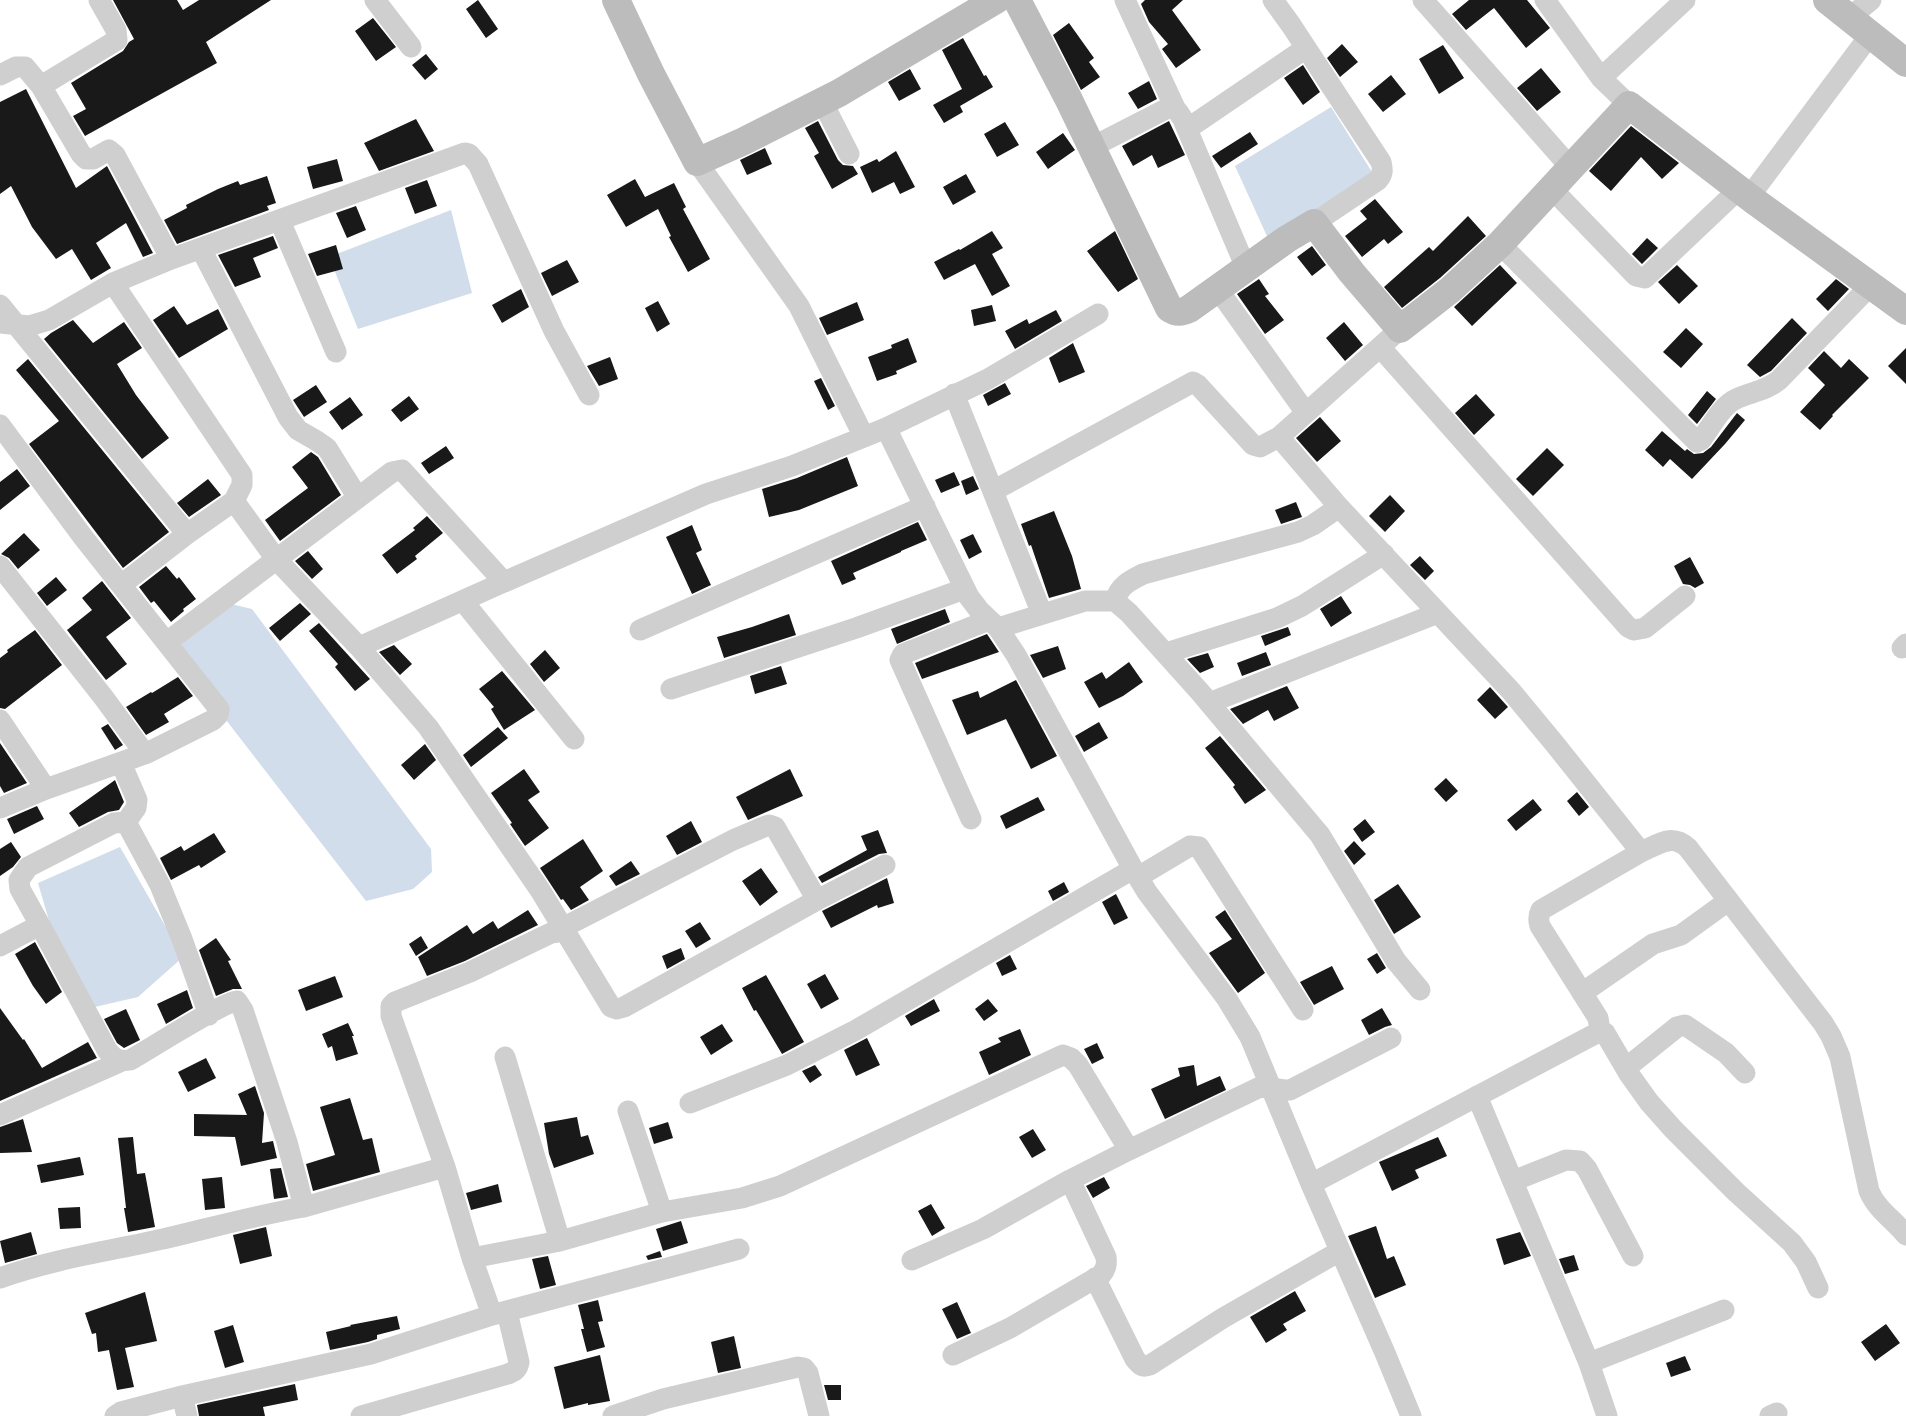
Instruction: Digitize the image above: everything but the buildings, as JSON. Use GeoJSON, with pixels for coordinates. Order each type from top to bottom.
{"type":"FeatureCollection","features":[{"type":"Feature","properties":{"kind":"street"},"geometry":{"type":"LineString","coordinates":[[41,86],[117,40],[116,30],[99,0]]}},
{"type":"Feature","properties":{"kind":"street"},"geometry":{"type":"LineString","coordinates":[[375,0],[411,47]]}},
{"type":"Feature","properties":{"kind":"street"},"geometry":{"type":"LineString","coordinates":[[616,0],[651,74],[697,162],[799,306],[864,437]]}},
{"type":"Feature","properties":{"kind":"street"},"geometry":{"type":"LineString","coordinates":[[697,162],[744,141],[822,101],[996,0]]}},
{"type":"Feature","properties":{"kind":"street"},"geometry":{"type":"LineString","coordinates":[[1017,0],[1092,148],[1169,308],[1175,312],[1183,312],[1287,239],[1378,180],[1382,174],[1381,162],[1292,25],[1273,0]]}},
{"type":"Feature","properties":{"kind":"street"},"geometry":{"type":"LineString","coordinates":[[1125,0],[1179,115],[1246,268]]}},
{"type":"Feature","properties":{"kind":"street"},"geometry":{"type":"LineString","coordinates":[[1423,0],[1571,168]]}},
{"type":"Feature","properties":{"kind":"street"},"geometry":{"type":"LineString","coordinates":[[1544,0],[1601,78],[1630,105],[1744,193],[1906,311]]}},
{"type":"Feature","properties":{"kind":"street"},"geometry":{"type":"LineString","coordinates":[[1601,78],[1685,0]]}},
{"type":"Feature","properties":{"kind":"street"},"geometry":{"type":"LineString","coordinates":[[1828,0],[1906,64]]}},
{"type":"Feature","properties":{"kind":"street"},"geometry":{"type":"LineString","coordinates":[[1552,189],[1636,276],[1645,278],[1744,193],[1860,26],[1871,0]]}},
{"type":"Feature","properties":{"kind":"street"},"geometry":{"type":"LineString","coordinates":[[1092,148],[1170,106],[1190,125],[1306,48]]}},
{"type":"Feature","properties":{"kind":"street"},"geometry":{"type":"LineString","coordinates":[[0,75],[16,67],[25,67],[41,86],[81,154],[86,159],[94,159],[109,150],[115,155],[171,259]]}},
{"type":"Feature","properties":{"kind":"street"},"geometry":{"type":"LineString","coordinates":[[822,101],[849,154]]}},
{"type":"Feature","properties":{"kind":"street"},"geometry":{"type":"LineString","coordinates":[[993,491],[1193,382],[1198,385],[1253,445],[1260,447],[1279,437],[1400,329],[1450,290],[1500,244],[1630,105]]}},
{"type":"Feature","properties":{"kind":"street"},"geometry":{"type":"LineString","coordinates":[[8,324],[29,326],[49,320],[113,283],[171,259],[465,153],[469,154],[478,164],[554,331],[589,395]]}},
{"type":"Feature","properties":{"kind":"street"},"geometry":{"type":"LineString","coordinates":[[280,220],[336,352]]}},
{"type":"Feature","properties":{"kind":"street"},"geometry":{"type":"LineString","coordinates":[[1314,223],[1352,273],[1400,329]]}},
{"type":"Feature","properties":{"kind":"street"},"geometry":{"type":"LineString","coordinates":[[1500,244],[1696,442],[1701,440],[1728,404],[1746,395],[1766,389],[1779,380],[1870,286]]}},
{"type":"Feature","properties":{"kind":"street"},"geometry":{"type":"LineString","coordinates":[[201,249],[288,417],[298,430],[327,448],[358,498]]}},
{"type":"Feature","properties":{"kind":"street"},"geometry":{"type":"LineString","coordinates":[[113,283],[242,475],[242,485],[234,502],[187,534],[121,585]]}},
{"type":"Feature","properties":{"kind":"street"},"geometry":{"type":"LineString","coordinates":[[1217,288],[1306,413]]}},
{"type":"Feature","properties":{"kind":"street"},"geometry":{"type":"LineString","coordinates":[[0,305],[8,324],[187,534]]}},
{"type":"Feature","properties":{"kind":"street"},"geometry":{"type":"LineString","coordinates":[[359,647],[706,494],[792,466],[886,428],[988,379],[1098,314]]}},
{"type":"Feature","properties":{"kind":"street"},"geometry":{"type":"LineString","coordinates":[[1380,347],[1628,627],[1634,630],[1645,628],[1685,596]]}},
{"type":"Feature","properties":{"kind":"street"},"geometry":{"type":"LineString","coordinates":[[954,394],[1042,614]]}},
{"type":"Feature","properties":{"kind":"street"},"geometry":{"type":"LineString","coordinates":[[0,424],[121,585],[219,709],[218,716],[213,720],[144,754],[46,789],[0,808]]}},
{"type":"Feature","properties":{"kind":"street"},"geometry":{"type":"LineString","coordinates":[[886,428],[964,589],[1016,655],[1135,873],[1227,999],[1250,1037],[1411,1416]]}},
{"type":"Feature","properties":{"kind":"street"},"geometry":{"type":"LineString","coordinates":[[1279,437],[1339,506],[1511,692],[1554,742],[1641,852]]}},
{"type":"Feature","properties":{"kind":"street"},"geometry":{"type":"LineString","coordinates":[[167,642],[392,472],[402,470],[504,582]]}},
{"type":"Feature","properties":{"kind":"street"},"geometry":{"type":"LineString","coordinates":[[234,502],[276,559],[359,647],[428,727],[535,882],[604,999],[611,1007],[617,1009],[624,1006],[817,900],[885,865]]}},
{"type":"Feature","properties":{"kind":"street"},"geometry":{"type":"LineString","coordinates":[[640,630],[924,506]]}},
{"type":"Feature","properties":{"kind":"street"},"geometry":{"type":"LineString","coordinates":[[1115,601],[1117,592],[1124,583],[1143,574],[1298,532],[1313,525],[1339,506]]}},
{"type":"Feature","properties":{"kind":"street"},"geometry":{"type":"LineString","coordinates":[[1166,654],[1277,618],[1302,606],[1384,554]]}},
{"type":"Feature","properties":{"kind":"street"},"geometry":{"type":"LineString","coordinates":[[0,566],[104,698],[144,754]]}},
{"type":"Feature","properties":{"kind":"street"},"geometry":{"type":"LineString","coordinates":[[671,689],[856,628],[964,589]]}},
{"type":"Feature","properties":{"kind":"street"},"geometry":{"type":"LineString","coordinates":[[463,600],[574,739]]}},
{"type":"Feature","properties":{"kind":"street"},"geometry":{"type":"LineString","coordinates":[[971,820],[900,660],[903,654],[993,624],[1042,614],[1085,601],[1115,601],[1129,613],[1209,703],[1320,835],[1396,961],[1420,990]]}},
{"type":"Feature","properties":{"kind":"street"},"geometry":{"type":"LineString","coordinates":[[1209,703],[1438,613]]}},
{"type":"Feature","properties":{"kind":"street"},"geometry":{"type":"LineString","coordinates":[[0,720],[46,789]]}},
{"type":"Feature","properties":{"kind":"street"},"geometry":{"type":"LineString","coordinates":[[120,1062],[107,1050],[20,889],[19,880],[28,868],[114,824],[126,822],[136,808],[137,800],[121,763]]}},
{"type":"Feature","properties":{"kind":"street"},"geometry":{"type":"LineString","coordinates":[[126,822],[160,885],[182,938],[209,1015]]}},
{"type":"Feature","properties":{"kind":"street"},"geometry":{"type":"LineString","coordinates":[[362,1416],[508,1374],[516,1370],[519,1362],[499,1314],[472,1258],[446,1167],[391,1016],[391,1006],[395,1002],[470,972],[551,933],[564,931],[570,924],[733,840],[769,825],[775,827],[817,900]]}},
{"type":"Feature","properties":{"kind":"street"},"geometry":{"type":"LineString","coordinates":[[1818,1288],[1806,1262],[1792,1243],[1736,1192],[1673,1130],[1649,1102],[1605,1033],[1600,1030],[1598,1018],[1540,926],[1538,920],[1541,910],[1641,852],[1672,839],[1681,842],[1831,1036],[1840,1057],[1869,1191],[1879,1208],[1906,1235]]}},
{"type":"Feature","properties":{"kind":"street"},"geometry":{"type":"LineString","coordinates":[[690,1103],[788,1065],[856,1030],[1135,873],[1190,846],[1199,846],[1303,1010]]}},
{"type":"Feature","properties":{"kind":"street"},"geometry":{"type":"LineString","coordinates":[[1582,993],[1653,944],[1681,935],[1728,901]]}},
{"type":"Feature","properties":{"kind":"street"},"geometry":{"type":"LineString","coordinates":[[0,946],[40,926]]}},
{"type":"Feature","properties":{"kind":"street"},"geometry":{"type":"LineString","coordinates":[[0,1115],[120,1062],[130,1060],[209,1015],[238,1001],[288,1142],[304,1206]]}},
{"type":"Feature","properties":{"kind":"street"},"geometry":{"type":"LineString","coordinates":[[1626,1068],[1677,1027],[1685,1025],[1726,1053],[1745,1073]]}},
{"type":"Feature","properties":{"kind":"street"},"geometry":{"type":"LineString","coordinates":[[1311,1184],[1600,1030]]}},
{"type":"Feature","properties":{"kind":"street"},"geometry":{"type":"LineString","coordinates":[[912,1260],[983,1229],[1070,1180],[1258,1088],[1265,1086],[1282,1091],[1290,1090],[1391,1038]]}},
{"type":"Feature","properties":{"kind":"street"},"geometry":{"type":"LineString","coordinates":[[472,1258],[560,1242],[662,1212],[742,1198],[780,1186],[1063,1055],[1071,1058],[1078,1065],[1129,1150]]}},
{"type":"Feature","properties":{"kind":"street"},"geometry":{"type":"LineString","coordinates":[[505,1057],[560,1242]]}},
{"type":"Feature","properties":{"kind":"street"},"geometry":{"type":"LineString","coordinates":[[1477,1096],[1589,1362],[1607,1416]]}},
{"type":"Feature","properties":{"kind":"street"},"geometry":{"type":"LineString","coordinates":[[628,1111],[662,1212]]}},
{"type":"Feature","properties":{"kind":"street"},"geometry":{"type":"LineString","coordinates":[[1513,1181],[1566,1160],[1580,1161],[1588,1169],[1633,1256]]}},
{"type":"Feature","properties":{"kind":"street"},"geometry":{"type":"LineString","coordinates":[[0,1278],[27,1268],[304,1206],[446,1167]]}},
{"type":"Feature","properties":{"kind":"street"},"geometry":{"type":"LineString","coordinates":[[953,1355],[1010,1328],[1101,1275],[1106,1270],[1106,1257],[1070,1180]]}},
{"type":"Feature","properties":{"kind":"street"},"geometry":{"type":"LineString","coordinates":[[115,1416],[121,1412],[185,1406],[371,1354],[499,1314],[739,1249]]}},
{"type":"Feature","properties":{"kind":"street"},"geometry":{"type":"LineString","coordinates":[[1095,1278],[1135,1358],[1141,1366],[1145,1367],[1237,1310],[1340,1251]]}},
{"type":"Feature","properties":{"kind":"street"},"geometry":{"type":"LineString","coordinates":[[1589,1362],[1724,1310]]}},
{"type":"Feature","properties":{"kind":"street"},"geometry":{"type":"LineString","coordinates":[[613,1416],[666,1408],[798,1367],[804,1368],[808,1373],[819,1416]]}},
{"type":"Feature","properties":{"kind":"shaded area"},"geometry":{"type":"Polygon","coordinates":[[[1331,107],[1372,172],[1271,245],[1235,166],[1331,107]]]}},
{"type":"Feature","properties":{"kind":"shaded area"},"geometry":{"type":"Polygon","coordinates":[[[451,210],[472,293],[358,329],[329,257],[451,210]]]}},
{"type":"Feature","properties":{"kind":"shaded area"},"geometry":{"type":"Polygon","coordinates":[[[231,604],[252,609],[431,849],[432,872],[413,889],[366,901],[175,654],[188,635],[231,604]]]}},
{"type":"Feature","properties":{"kind":"shaded area"},"geometry":{"type":"Polygon","coordinates":[[[120,847],[183,957],[138,997],[86,1009],[69,989],[38,883],[120,847]]]}}]}
